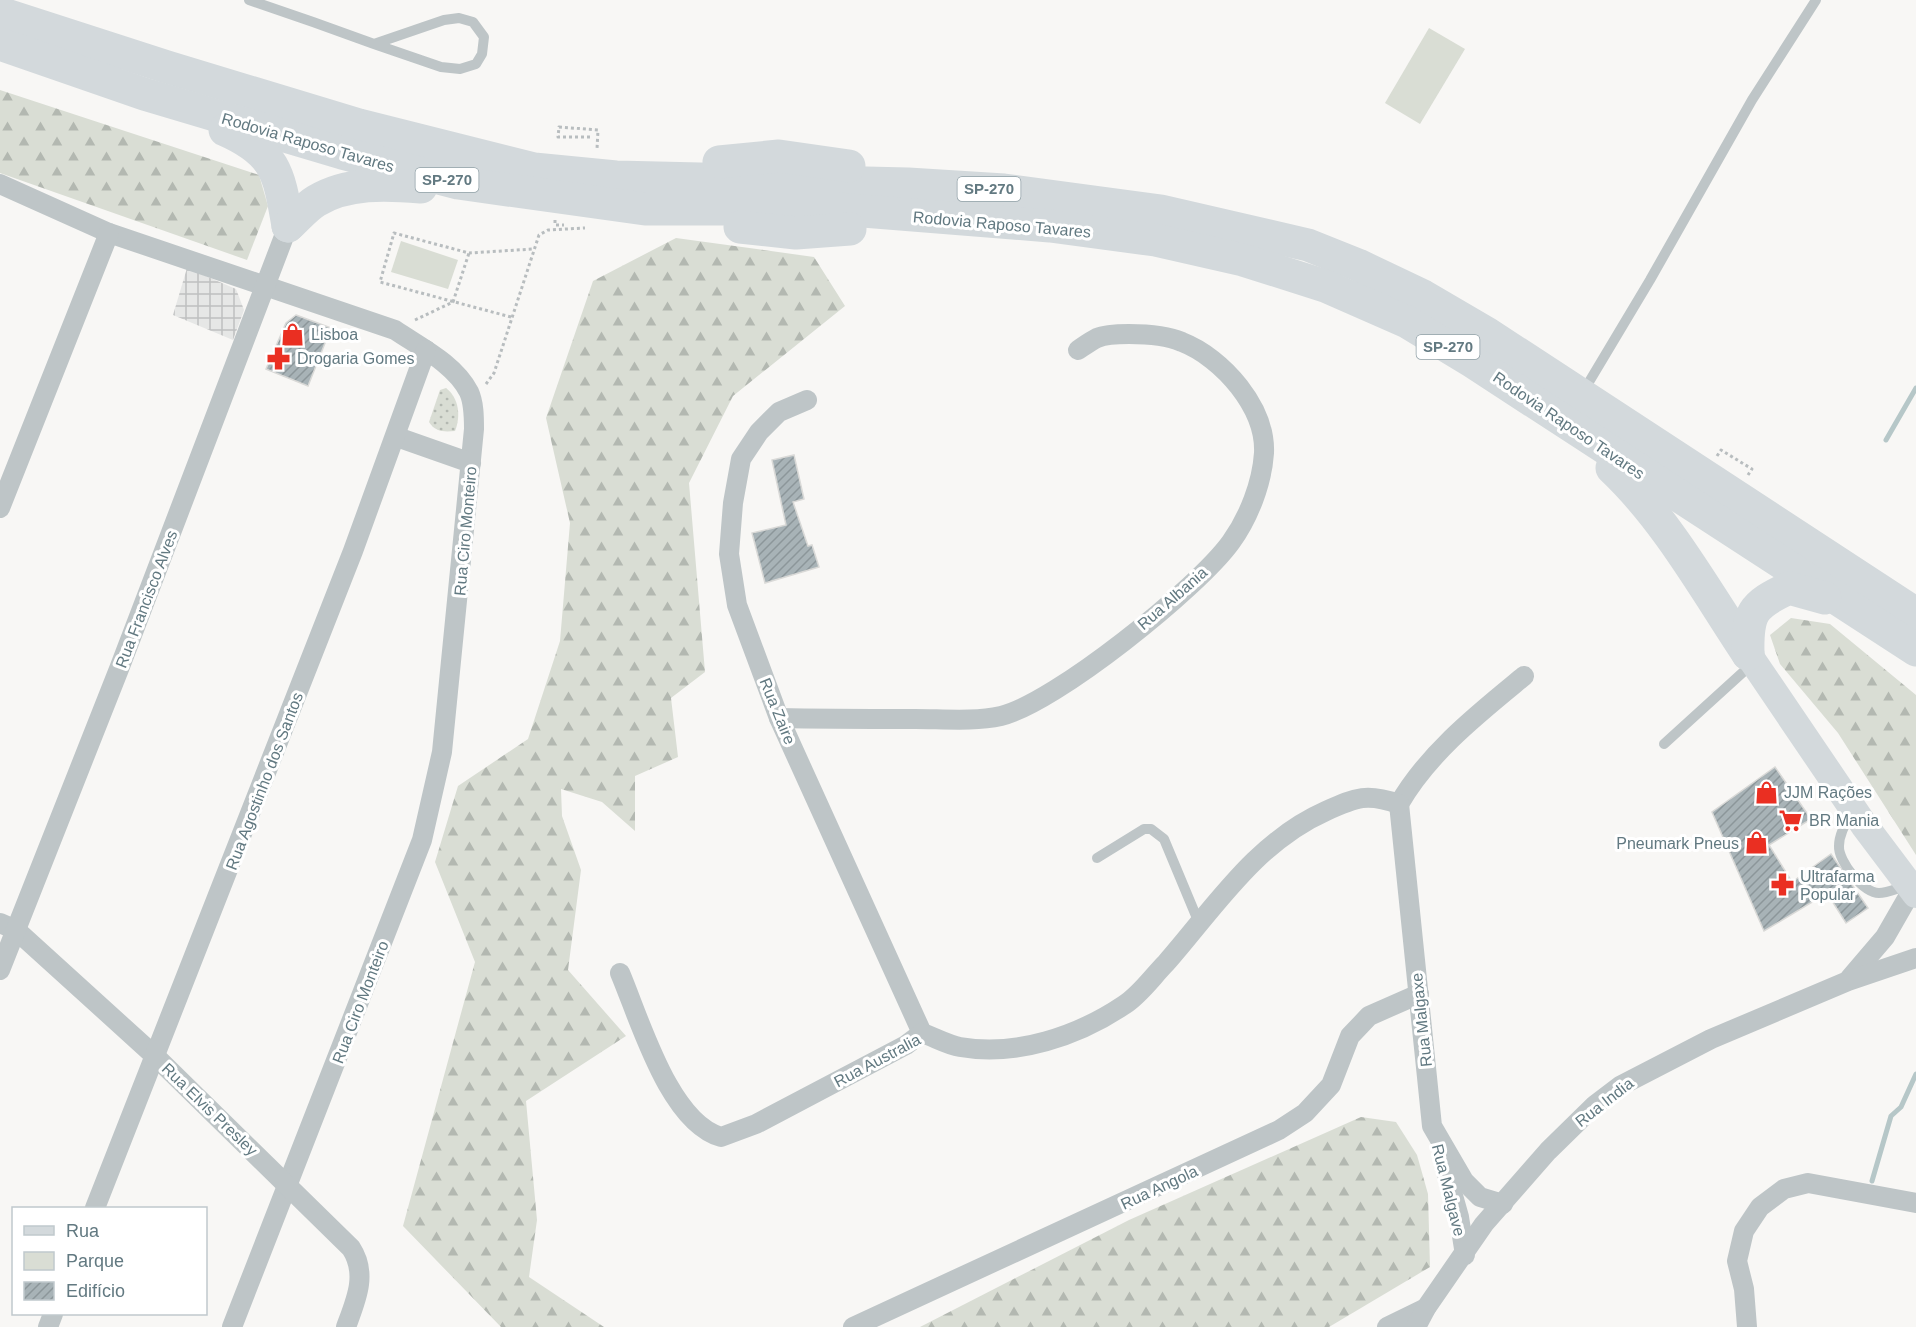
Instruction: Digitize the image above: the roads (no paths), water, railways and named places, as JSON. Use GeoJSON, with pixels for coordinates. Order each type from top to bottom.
{"type":"FeatureCollection","features":[{"type":"Feature","properties":{"kind":"highway","name":"Rodovia Raposo Tavares"},"geometry":{"type":"LineString","coordinates":[[0,14],[178,71],[477,157],[534,169],[910,200],[1050,226],[1155,240],[1243,260],[1325,286],[1407,322],[1531,399],[1916,651]]}},
{"type":"Feature","properties":{"kind":"highway","name":"Rodovia Raposo Tavares"},"geometry":{"type":"LineString","coordinates":[[0,44],[144,94],[342,153],[437,178],[538,196],[645,209],[705,207],[826,209],[1004,190],[1161,211],[1308,245],[1358,265],[1423,296],[1488,334],[1916,614]]}},
{"type":"Feature","properties":{"kind":"highway"},"geometry":{"type":"LineString","coordinates":[[144,94],[254,146],[266,157],[281,182],[288,226]]}},
{"type":"Feature","properties":{"kind":"highway"},"geometry":{"type":"LineString","coordinates":[[288,226],[316,201],[346,189],[392,184],[456,189],[509,199],[538,196]]}},
{"type":"Feature","properties":{"kind":"highway"},"geometry":{"type":"LineString","coordinates":[[1531,399],[1596,452],[1631,486],[1751,658]]}},
{"type":"Feature","properties":{"kind":"highway"},"geometry":{"type":"LineString","coordinates":[[1751,658],[1748,629],[1752,612],[1771,597],[1789,588],[1846,605]]}},
{"type":"Feature","properties":{"kind":"main road"},"geometry":{"type":"LineString","coordinates":[[1751,658],[1853,809],[1912,890]]}},
{"type":"Feature","properties":{"kind":"street","name":"Rua Ciro Monteiro"},"geometry":{"type":"LineString","coordinates":[[0,184],[109,233],[394,330],[426,350],[460,377],[470,394],[474,429],[442,752],[422,840],[360,1005],[287,1183],[232,1327]]}},
{"type":"Feature","properties":{"kind":"street","name":"Rua Francisco Alves"},"geometry":{"type":"LineString","coordinates":[[0,970],[8,927],[267,286],[288,226]]}},
{"type":"Feature","properties":{"kind":"street"},"geometry":{"type":"LineString","coordinates":[[0,508],[109,233]]}},
{"type":"Feature","properties":{"kind":"street","name":"Rua Albania"},"geometry":{"type":"LineString","coordinates":[[779,718],[949,720],[1000,717],[1024,709],[1101,659],[1202,573],[1231,541],[1260,481],[1264,451],[1260,418],[1241,388],[1191,347],[1163,336],[1117,334],[1098,337],[1078,350]]}},
{"type":"Feature","properties":{"kind":"street","name":"Rua Agostinho dos Santos"},"geometry":{"type":"LineString","coordinates":[[96,1207],[397,436],[426,350]]}},
{"type":"Feature","properties":{"kind":"street","name":"Rua Zaire"},"geometry":{"type":"LineString","coordinates":[[807,400],[779,412],[759,432],[741,459],[733,503],[729,554],[737,605],[779,718],[922,1032]]}},
{"type":"Feature","properties":{"kind":"street"},"geometry":{"type":"LineString","coordinates":[[397,436],[471,463]]}},
{"type":"Feature","properties":{"kind":"street"},"geometry":{"type":"LineString","coordinates":[[1399,804],[1410,784],[1435,756],[1475,717],[1524,676]]}},
{"type":"Feature","properties":{"kind":"street","name":"Rua Australia"},"geometry":{"type":"LineString","coordinates":[[620,974],[666,1082],[684,1112],[699,1127],[721,1137],[756,1124],[906,1045],[922,1032],[959,1047],[1010,1050],[1048,1041],[1125,1005],[1200,923],[1232,883],[1269,846],[1304,821],[1360,796],[1377,797],[1399,804]]}},
{"type":"Feature","properties":{"kind":"street","name":"Rua Malgaxe"},"geometry":{"type":"LineString","coordinates":[[1399,804],[1432,1126],[1464,1181],[1480,1197],[1503,1204]]}},
{"type":"Feature","properties":{"kind":"street","name":"Rua India"},"geometry":{"type":"LineString","coordinates":[[1848,981],[1885,937],[1912,890]]}},
{"type":"Feature","properties":{"kind":"street","name":"Rua Elvis Presley"},"geometry":{"type":"LineString","coordinates":[[8,927],[156,1057],[343,1239],[358,1258],[360,1291],[346,1327]]}},
{"type":"Feature","properties":{"kind":"street","name":"Rua India"},"geometry":{"type":"LineString","coordinates":[[1416,1327],[1426,1308],[1465,1255],[1484,1224],[1548,1150],[1588,1112],[1620,1086],[1711,1039],[1848,981],[1916,958]]}},
{"type":"Feature","properties":{"kind":"street","name":"Rua Angola"},"geometry":{"type":"LineString","coordinates":[[854,1327],[1279,1130],[1305,1113],[1331,1085],[1350,1036],[1369,1016],[1419,994]]}},
{"type":"Feature","properties":{"kind":"street","name":"Rua Malgave"},"geometry":{"type":"LineString","coordinates":[[1432,1126],[1459,1217],[1465,1255]]}},
{"type":"Feature","properties":{"kind":"street"},"geometry":{"type":"LineString","coordinates":[[1747,1327],[1744,1289],[1737,1261],[1744,1231],[1761,1207],[1784,1189],[1808,1183],[1916,1203]]}},
{"type":"Feature","properties":{"kind":"street"},"geometry":{"type":"LineString","coordinates":[[1387,1327],[1426,1308]]}},
{"type":"Feature","properties":{"kind":"lane"},"geometry":{"type":"LineString","coordinates":[[249,0],[374,44],[441,67],[460,69],[476,64],[482,54],[484,37],[473,22],[459,18],[444,20],[374,44]]}},
{"type":"Feature","properties":{"kind":"lane"},"geometry":{"type":"LineString","coordinates":[[1581,395],[1650,280],[1752,100],[1816,0]]}},
{"type":"Feature","properties":{"kind":"lane"},"geometry":{"type":"LineString","coordinates":[[1664,744],[1751,658]]}},
{"type":"Feature","properties":{"kind":"lane"},"geometry":{"type":"LineString","coordinates":[[1853,809],[1840,837],[1838,850],[1853,877],[1867,891],[1879,893],[1912,890]]}},
{"type":"Feature","properties":{"kind":"lane"},"geometry":{"type":"LineString","coordinates":[[1096,858],[1144,829],[1158,833],[1164,839],[1200,923]]}},
{"type":"Feature","properties":{"kind":"waterway"},"geometry":{"type":"LineString","coordinates":[[1886,440],[1916,388]]}},
{"type":"Feature","properties":{"kind":"waterway"},"geometry":{"type":"LineString","coordinates":[[1872,1181],[1891,1116],[1901,1107],[1916,1074]]}},
{"type":"Feature","properties":{"kind":"place","name":"Lisboa"},"geometry":{"type":"Point","coordinates":[293,334]}},
{"type":"Feature","properties":{"kind":"place","name":"Drogaria Gomes"},"geometry":{"type":"Point","coordinates":[279,358]}},
{"type":"Feature","properties":{"kind":"place","name":"JJM Rações"},"geometry":{"type":"Point","coordinates":[1766,792]}},
{"type":"Feature","properties":{"kind":"place","name":"BR Mania"},"geometry":{"type":"Point","coordinates":[1791,820]}},
{"type":"Feature","properties":{"kind":"place","name":"Pneumark Pneus"},"geometry":{"type":"Point","coordinates":[1757,843]}},
{"type":"Feature","properties":{"kind":"place","name":"Ultrafarma Popular"},"geometry":{"type":"Point","coordinates":[1782,885]}}]}
